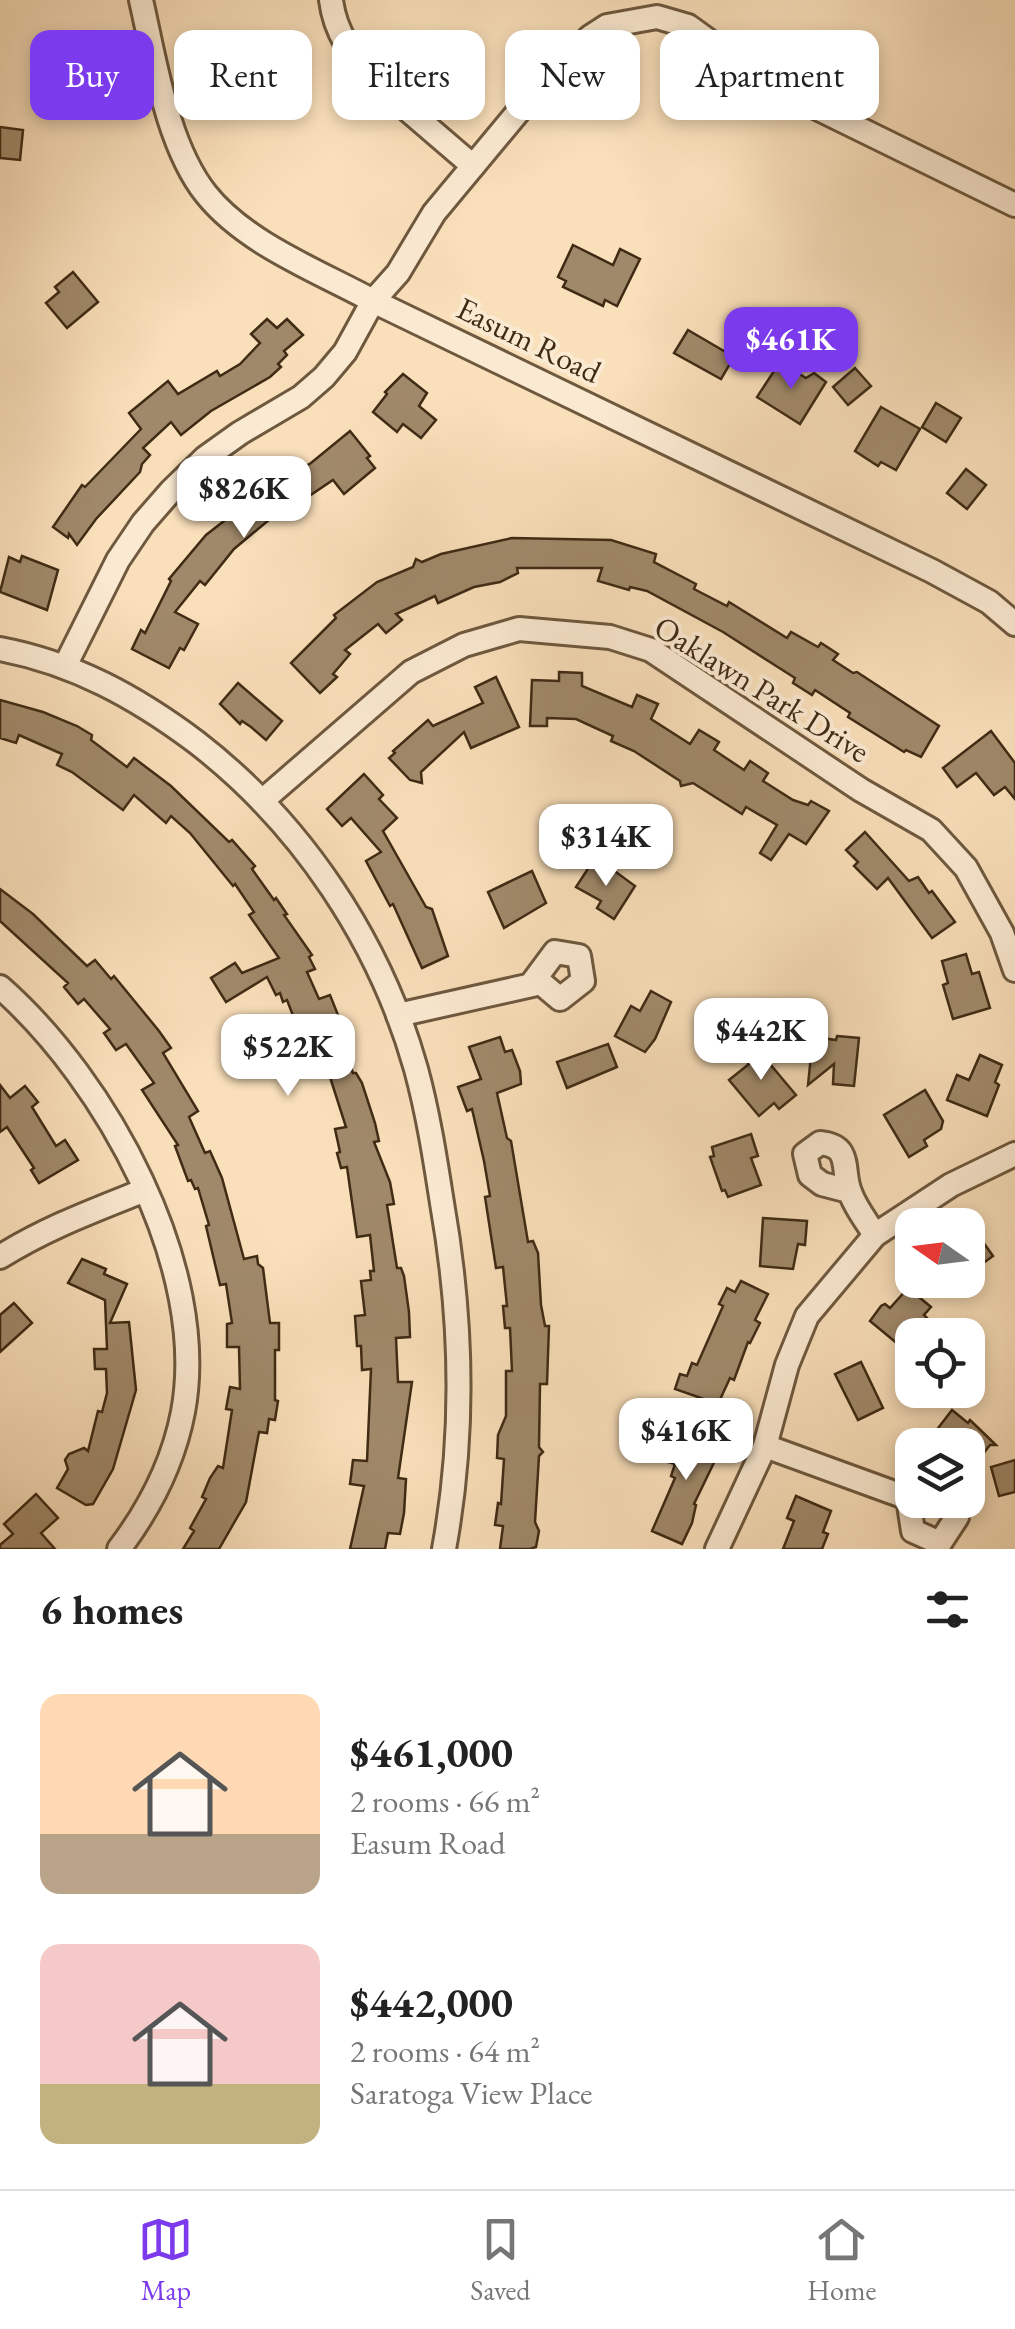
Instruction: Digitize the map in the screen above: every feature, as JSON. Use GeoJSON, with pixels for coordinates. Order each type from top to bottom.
{"type":"FeatureCollection","features":[{"type":"Feature","properties":{"kind":"street","name":"Easum Road"},"geometry":{"type":"LineString","coordinates":[[141,0],[160,82],[185,160],[206,194],[236,222],[373,300],[932,571],[989,602],[1015,624]]}},
{"type":"Feature","properties":{"kind":"street"},"geometry":{"type":"LineString","coordinates":[[332,0],[342,38],[374,81],[472,166]]}},
{"type":"Feature","properties":{"kind":"street"},"geometry":{"type":"LineString","coordinates":[[65,666],[118,560],[162,501],[205,458],[300,397],[324,377],[354,339],[373,300],[398,274],[434,213],[472,166],[590,37],[621,21],[656,17],[688,26],[770,85],[1015,205]]}},
{"type":"Feature","properties":{"kind":"street","name":"Oaklawn Park Drive"},"geometry":{"type":"LineString","coordinates":[[262,801],[411,672],[464,645],[520,629],[610,637],[651,650],[861,790],[931,830],[966,868],[1002,933],[1015,970]]}},
{"type":"Feature","properties":{"kind":"street"},"geometry":{"type":"LineString","coordinates":[[0,648],[65,666],[125,694],[215,757],[300,844],[366,945],[398,1015],[429,1121],[450,1249],[457,1319],[455,1460],[444,1549]]}},
{"type":"Feature","properties":{"kind":"street"},"geometry":{"type":"LineString","coordinates":[[398,1015],[541,983],[560,999],[583,982],[578,956],[556,952],[532,983]]}},
{"type":"Feature","properties":{"kind":"street"},"geometry":{"type":"LineString","coordinates":[[0,987],[54,1041],[109,1117],[145,1190],[178,1292],[187,1370],[183,1410],[163,1479],[145,1513],[118,1549]]}},
{"type":"Feature","properties":{"kind":"street"},"geometry":{"type":"LineString","coordinates":[[717,1549],[764,1446],[807,1316],[876,1235],[951,1185],[1015,1154]]}},
{"type":"Feature","properties":{"kind":"street"},"geometry":{"type":"LineString","coordinates":[[0,1257],[33,1236],[145,1190]]}},
{"type":"Feature","properties":{"kind":"street"},"geometry":{"type":"LineString","coordinates":[[848,1191],[876,1235]]}},
{"type":"Feature","properties":{"kind":"street"},"geometry":{"type":"LineString","coordinates":[[764,1446],[895,1493]]}},
{"type":"Feature","properties":{"kind":"street"},"geometry":{"type":"LineString","coordinates":[[912,1518],[914,1530],[940,1543],[956,1518]]}},
{"type":"Feature","properties":{"kind":"building"},"geometry":{"type":"Polygon","coordinates":[[[0,127],[23,130],[20,160],[0,158],[0,127]]]}},
{"type":"Feature","properties":{"kind":"building"},"geometry":{"type":"Polygon","coordinates":[[[573,245],[613,265],[620,249],[640,259],[617,306],[605,300],[603,306],[563,287],[566,281],[558,277],[573,245]]]}},
{"type":"Feature","properties":{"kind":"building"},"geometry":{"type":"Polygon","coordinates":[[[73,272],[98,302],[67,328],[46,303],[59,292],[55,287],[73,272]]]}},
{"type":"Feature","properties":{"kind":"building"},"geometry":{"type":"Polygon","coordinates":[[[267,319],[277,328],[287,319],[303,335],[284,351],[287,355],[278,364],[281,367],[181,435],[171,422],[143,448],[150,455],[140,472],[77,545],[69,534],[68,538],[53,527],[82,485],[85,487],[141,429],[129,413],[168,381],[178,394],[217,371],[220,376],[240,364],[260,343],[251,334],[267,319]]]}},
{"type":"Feature","properties":{"kind":"building"},"geometry":{"type":"Polygon","coordinates":[[[754,320],[774,335],[759,355],[739,340],[754,320]]]}},
{"type":"Feature","properties":{"kind":"building"},"geometry":{"type":"Polygon","coordinates":[[[688,330],[734,357],[721,379],[674,353],[688,330]]]}},
{"type":"Feature","properties":{"kind":"building"},"geometry":{"type":"Polygon","coordinates":[[[780,362],[806,378],[814,373],[826,382],[800,424],[757,397],[780,362]]]}},
{"type":"Feature","properties":{"kind":"building"},"geometry":{"type":"Polygon","coordinates":[[[855,368],[871,386],[848,405],[833,387],[855,368]]]}},
{"type":"Feature","properties":{"kind":"building"},"geometry":{"type":"Polygon","coordinates":[[[403,374],[427,393],[419,406],[436,420],[421,438],[403,424],[397,432],[373,412],[403,374]]]}},
{"type":"Feature","properties":{"kind":"building"},"geometry":{"type":"Polygon","coordinates":[[[936,403],[961,418],[946,442],[922,427],[936,403]]]}},
{"type":"Feature","properties":{"kind":"building"},"geometry":{"type":"Polygon","coordinates":[[[881,407],[920,429],[896,470],[881,462],[878,466],[855,451],[881,407]]]}},
{"type":"Feature","properties":{"kind":"building"},"geometry":{"type":"Polygon","coordinates":[[[350,431],[375,468],[344,494],[333,480],[278,517],[276,514],[234,549],[205,585],[200,581],[175,612],[198,624],[169,668],[132,649],[141,630],[145,633],[169,579],[206,535],[224,521],[222,518],[250,495],[256,503],[350,431]]]}},
{"type":"Feature","properties":{"kind":"building"},"geometry":{"type":"Polygon","coordinates":[[[966,469],[986,485],[967,509],[947,493],[966,469]]]}},
{"type":"Feature","properties":{"kind":"building"},"geometry":{"type":"Polygon","coordinates":[[[512,538],[611,540],[656,554],[654,562],[696,584],[694,589],[727,606],[729,602],[787,638],[791,632],[818,647],[821,643],[838,654],[833,660],[939,726],[921,757],[904,752],[848,717],[850,713],[815,690],[812,695],[793,683],[795,678],[723,632],[647,591],[598,581],[602,568],[517,568],[518,573],[500,582],[474,587],[438,603],[435,596],[396,614],[402,620],[386,633],[378,624],[345,650],[350,654],[333,674],[337,677],[320,693],[291,663],[336,618],[334,615],[377,582],[413,567],[416,559],[422,562],[512,538]]]}},
{"type":"Feature","properties":{"kind":"building"},"geometry":{"type":"Polygon","coordinates":[[[22,556],[58,570],[47,610],[0,592],[9,557],[20,562],[22,556]]]}},
{"type":"Feature","properties":{"kind":"building"},"geometry":{"type":"Polygon","coordinates":[[[559,672],[582,673],[582,686],[632,707],[637,695],[658,704],[651,719],[690,744],[699,730],[719,742],[714,750],[744,770],[750,761],[768,773],[763,781],[793,800],[808,805],[811,801],[829,811],[806,844],[789,834],[771,860],[760,853],[777,825],[746,807],[742,814],[693,783],[681,786],[680,781],[634,751],[611,741],[613,736],[576,719],[547,718],[547,726],[530,726],[532,680],[559,681],[559,672]]]}},
{"type":"Feature","properties":{"kind":"building"},"geometry":{"type":"Polygon","coordinates":[[[496,677],[519,727],[471,748],[464,732],[421,772],[422,783],[410,780],[389,758],[428,720],[433,726],[483,703],[475,687],[496,677]]]}},
{"type":"Feature","properties":{"kind":"building"},"geometry":{"type":"Polygon","coordinates":[[[238,683],[282,721],[266,740],[242,721],[240,724],[220,704],[238,683]]]}},
{"type":"Feature","properties":{"kind":"building"},"geometry":{"type":"Polygon","coordinates":[[[0,700],[77,726],[127,767],[134,758],[171,786],[255,866],[252,869],[276,898],[312,955],[309,957],[315,969],[307,972],[319,999],[330,995],[338,1015],[331,1018],[353,1073],[362,1083],[375,1123],[379,1141],[374,1142],[394,1204],[387,1205],[409,1312],[410,1337],[396,1338],[398,1382],[412,1382],[398,1478],[406,1479],[404,1513],[400,1534],[388,1533],[385,1549],[350,1549],[364,1486],[350,1484],[353,1460],[367,1461],[371,1369],[362,1370],[355,1316],[365,1315],[361,1281],[371,1280],[370,1271],[374,1271],[370,1235],[357,1237],[347,1167],[341,1168],[337,1153],[340,1152],[335,1129],[346,1127],[322,1052],[309,1057],[287,1000],[283,1002],[280,993],[276,995],[267,977],[226,1002],[211,978],[235,963],[242,973],[279,958],[249,915],[254,912],[235,884],[190,833],[171,816],[166,823],[134,795],[123,810],[57,765],[62,754],[19,735],[16,743],[0,738],[0,700]]]}},
{"type":"Feature","properties":{"kind":"building"},"geometry":{"type":"Polygon","coordinates":[[[991,731],[1015,763],[1015,799],[1005,787],[994,795],[976,773],[957,787],[943,768],[991,731]]]}},
{"type":"Feature","properties":{"kind":"building"},"geometry":{"type":"Polygon","coordinates":[[[364,774],[397,818],[383,831],[426,907],[432,909],[448,956],[422,968],[393,904],[390,906],[366,861],[381,852],[351,818],[342,826],[327,809],[364,774]]]}},
{"type":"Feature","properties":{"kind":"building"},"geometry":{"type":"Polygon","coordinates":[[[865,832],[909,881],[918,877],[929,893],[932,891],[955,922],[932,938],[888,878],[877,889],[854,866],[858,862],[846,850],[865,832]]]}},
{"type":"Feature","properties":{"kind":"building"},"geometry":{"type":"Polygon","coordinates":[[[591,864],[601,870],[605,864],[635,886],[614,919],[597,908],[601,901],[576,887],[591,864]]]}},
{"type":"Feature","properties":{"kind":"building"},"geometry":{"type":"Polygon","coordinates":[[[532,871],[546,903],[504,928],[488,892],[532,871]]]}},
{"type":"Feature","properties":{"kind":"building"},"geometry":{"type":"Polygon","coordinates":[[[0,889],[33,914],[87,966],[95,960],[111,979],[114,976],[171,1048],[163,1053],[198,1111],[189,1117],[205,1153],[210,1151],[222,1178],[244,1259],[257,1256],[263,1268],[270,1323],[279,1323],[279,1350],[275,1350],[278,1401],[275,1420],[269,1419],[267,1433],[259,1432],[246,1502],[219,1549],[183,1549],[194,1531],[190,1528],[206,1499],[202,1497],[210,1478],[218,1466],[223,1468],[232,1410],[226,1409],[230,1387],[240,1389],[239,1347],[227,1347],[227,1324],[232,1323],[226,1284],[220,1285],[198,1188],[188,1181],[175,1146],[178,1145],[142,1090],[154,1083],[126,1044],[116,1050],[104,1033],[110,1029],[84,999],[78,1004],[64,987],[68,983],[0,921],[0,889]]]}},
{"type":"Feature","properties":{"kind":"building"},"geometry":{"type":"Polygon","coordinates":[[[966,954],[972,974],[979,972],[990,1008],[953,1019],[943,985],[948,983],[942,961],[966,954]]]}},
{"type":"Feature","properties":{"kind":"building"},"geometry":{"type":"Polygon","coordinates":[[[651,991],[671,1002],[645,1052],[615,1036],[631,1006],[640,1011],[651,991]]]}},
{"type":"Feature","properties":{"kind":"building"},"geometry":{"type":"Polygon","coordinates":[[[837,1036],[859,1038],[854,1086],[833,1084],[834,1064],[808,1085],[812,1046],[821,1047],[822,1038],[836,1040],[837,1036]]]}},
{"type":"Feature","properties":{"kind":"building"},"geometry":{"type":"Polygon","coordinates":[[[500,1037],[505,1052],[512,1050],[520,1071],[521,1084],[497,1093],[511,1141],[528,1242],[533,1241],[538,1253],[541,1305],[545,1326],[549,1326],[547,1384],[540,1384],[539,1447],[543,1452],[539,1456],[535,1522],[539,1531],[536,1547],[530,1549],[500,1549],[503,1526],[495,1525],[498,1503],[501,1504],[504,1459],[497,1458],[498,1435],[506,1416],[506,1371],[512,1371],[510,1328],[505,1328],[503,1267],[496,1268],[485,1197],[490,1196],[484,1161],[472,1109],[467,1111],[458,1087],[481,1079],[469,1047],[500,1037]]]}},
{"type":"Feature","properties":{"kind":"building"},"geometry":{"type":"Polygon","coordinates":[[[608,1044],[617,1067],[567,1088],[557,1062],[608,1044]]]}},
{"type":"Feature","properties":{"kind":"building"},"geometry":{"type":"Polygon","coordinates":[[[754,1045],[796,1095],[779,1109],[774,1103],[759,1116],[729,1080],[749,1064],[742,1055],[754,1045]]]}},
{"type":"Feature","properties":{"kind":"building"},"geometry":{"type":"Polygon","coordinates":[[[980,1055],[1002,1065],[987,1116],[947,1100],[957,1075],[969,1080],[980,1055]]]}},
{"type":"Feature","properties":{"kind":"building"},"geometry":{"type":"Polygon","coordinates":[[[0,1085],[10,1098],[25,1086],[38,1102],[32,1107],[56,1146],[65,1140],[78,1160],[39,1183],[31,1170],[34,1168],[7,1127],[0,1132],[0,1085]]]}},
{"type":"Feature","properties":{"kind":"building"},"geometry":{"type":"Polygon","coordinates":[[[925,1090],[943,1121],[941,1129],[924,1140],[927,1146],[909,1157],[884,1115],[925,1090]]]}},
{"type":"Feature","properties":{"kind":"building"},"geometry":{"type":"Polygon","coordinates":[[[751,1134],[758,1156],[751,1158],[761,1185],[728,1197],[722,1191],[710,1157],[714,1156],[712,1147],[751,1134]]]}},
{"type":"Feature","properties":{"kind":"building"},"geometry":{"type":"Polygon","coordinates":[[[763,1218],[807,1221],[805,1245],[798,1244],[793,1269],[760,1266],[763,1218]]]}},
{"type":"Feature","properties":{"kind":"building"},"geometry":{"type":"Polygon","coordinates":[[[985,1245],[993,1256],[985,1262],[985,1245]]]}},
{"type":"Feature","properties":{"kind":"building"},"geometry":{"type":"Polygon","coordinates":[[[82,1259],[127,1284],[110,1323],[129,1322],[136,1390],[113,1469],[93,1504],[86,1505],[57,1488],[68,1469],[65,1460],[69,1454],[84,1448],[88,1451],[107,1393],[106,1369],[95,1369],[94,1349],[107,1349],[105,1300],[68,1283],[82,1259]]]}},
{"type":"Feature","properties":{"kind":"building"},"geometry":{"type":"Polygon","coordinates":[[[741,1281],[768,1294],[755,1320],[760,1323],[748,1342],[734,1380],[730,1378],[718,1404],[675,1389],[680,1374],[687,1376],[692,1363],[697,1365],[727,1288],[735,1292],[741,1281]]]}},
{"type":"Feature","properties":{"kind":"building"},"geometry":{"type":"Polygon","coordinates":[[[899,1298],[920,1298],[931,1307],[924,1315],[927,1318],[895,1318],[895,1342],[870,1321],[881,1306],[890,1308],[899,1298]]]}},
{"type":"Feature","properties":{"kind":"building"},"geometry":{"type":"Polygon","coordinates":[[[14,1303],[32,1323],[0,1352],[0,1315],[14,1303]]]}},
{"type":"Feature","properties":{"kind":"building"},"geometry":{"type":"Polygon","coordinates":[[[861,1362],[883,1408],[858,1420],[835,1374],[861,1362]]]}},
{"type":"Feature","properties":{"kind":"building"},"geometry":{"type":"Polygon","coordinates":[[[952,1410],[978,1428],[938,1428],[952,1410]]]}},
{"type":"Feature","properties":{"kind":"building"},"geometry":{"type":"Polygon","coordinates":[[[687,1428],[724,1442],[694,1504],[692,1523],[682,1544],[652,1531],[675,1478],[671,1476],[675,1464],[668,1462],[678,1437],[682,1439],[687,1428]]]}},
{"type":"Feature","properties":{"kind":"building"},"geometry":{"type":"Polygon","coordinates":[[[985,1434],[996,1445],[990,1445],[985,1451],[985,1434]]]}},
{"type":"Feature","properties":{"kind":"building"},"geometry":{"type":"Polygon","coordinates":[[[1015,1460],[1015,1492],[999,1496],[991,1467],[1015,1460]]]}},
{"type":"Feature","properties":{"kind":"building"},"geometry":{"type":"Polygon","coordinates":[[[36,1494],[58,1518],[41,1533],[55,1549],[0,1549],[13,1534],[4,1524],[36,1494]]]}},
{"type":"Feature","properties":{"kind":"building"},"geometry":{"type":"Polygon","coordinates":[[[796,1496],[831,1511],[822,1549],[783,1549],[794,1521],[787,1518],[796,1496]]]}}]}
